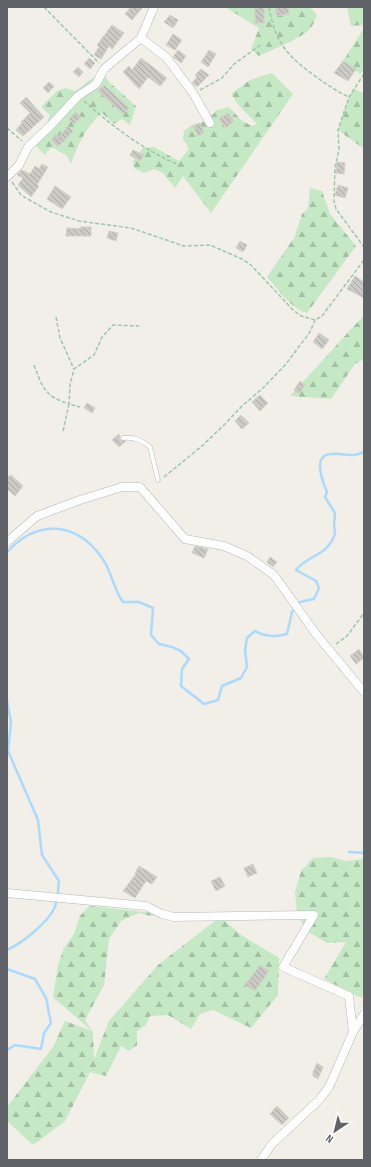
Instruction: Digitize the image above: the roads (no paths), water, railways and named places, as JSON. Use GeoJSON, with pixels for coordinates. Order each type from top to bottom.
{"type":"FeatureCollection","features":[{"type":"Feature","properties":{"kind":"street"},"geometry":{"type":"LineString","coordinates":[[7,177],[19,165],[28,147],[78,96],[96,84],[104,69],[141,38],[154,7]]}},
{"type":"Feature","properties":{"kind":"street"},"geometry":{"type":"LineString","coordinates":[[141,38],[166,58],[193,93],[210,123]]}},
{"type":"Feature","properties":{"kind":"street"},"geometry":{"type":"LineString","coordinates":[[7,542],[37,516],[80,500],[122,487],[140,487],[185,539],[224,546],[247,556],[274,575],[316,634],[364,692]]}},
{"type":"Feature","properties":{"kind":"street"},"geometry":{"type":"LineString","coordinates":[[7,893],[146,906],[163,914],[174,917],[314,915],[283,967],[349,996],[353,1032]]}},
{"type":"Feature","properties":{"kind":"street"},"geometry":{"type":"LineString","coordinates":[[261,1160],[272,1144],[319,1100],[329,1087],[353,1032],[364,1014]]}},
{"type":"Feature","properties":{"kind":"lane"},"geometry":{"type":"LineString","coordinates":[[124,438],[141,440],[150,447],[158,480]]}},
{"type":"Feature","properties":{"kind":"waterway"},"geometry":{"type":"LineString","coordinates":[[298,605],[300,602],[314,599],[319,588],[316,581],[296,570],[306,561],[322,552],[331,542],[335,534],[335,513],[325,497],[327,492],[321,472],[321,459],[329,454],[355,455],[364,452]]}},
{"type":"Feature","properties":{"kind":"waterway"},"geometry":{"type":"LineString","coordinates":[[7,552],[19,541],[31,534],[43,530],[56,529],[68,531],[80,537],[92,546],[105,563],[123,602],[139,602],[153,608],[151,635],[159,644],[181,651],[189,659],[182,669],[181,686],[204,704],[218,700],[222,686],[241,678],[247,667],[245,650],[247,638],[255,631],[271,636],[287,634],[292,612],[295,608]]}},
{"type":"Feature","properties":{"kind":"waterway"},"geometry":{"type":"LineString","coordinates":[[7,701],[11,722],[8,751],[38,820],[42,855],[59,881],[58,895],[51,915],[33,932],[7,950]]}},
{"type":"Feature","properties":{"kind":"waterway"},"geometry":{"type":"LineString","coordinates":[[349,852],[364,853]]}},
{"type":"Feature","properties":{"kind":"waterway"},"geometry":{"type":"LineString","coordinates":[[7,969],[35,979],[46,998],[51,1023],[44,1033],[41,1049],[15,1045],[7,1050]]}}]}
